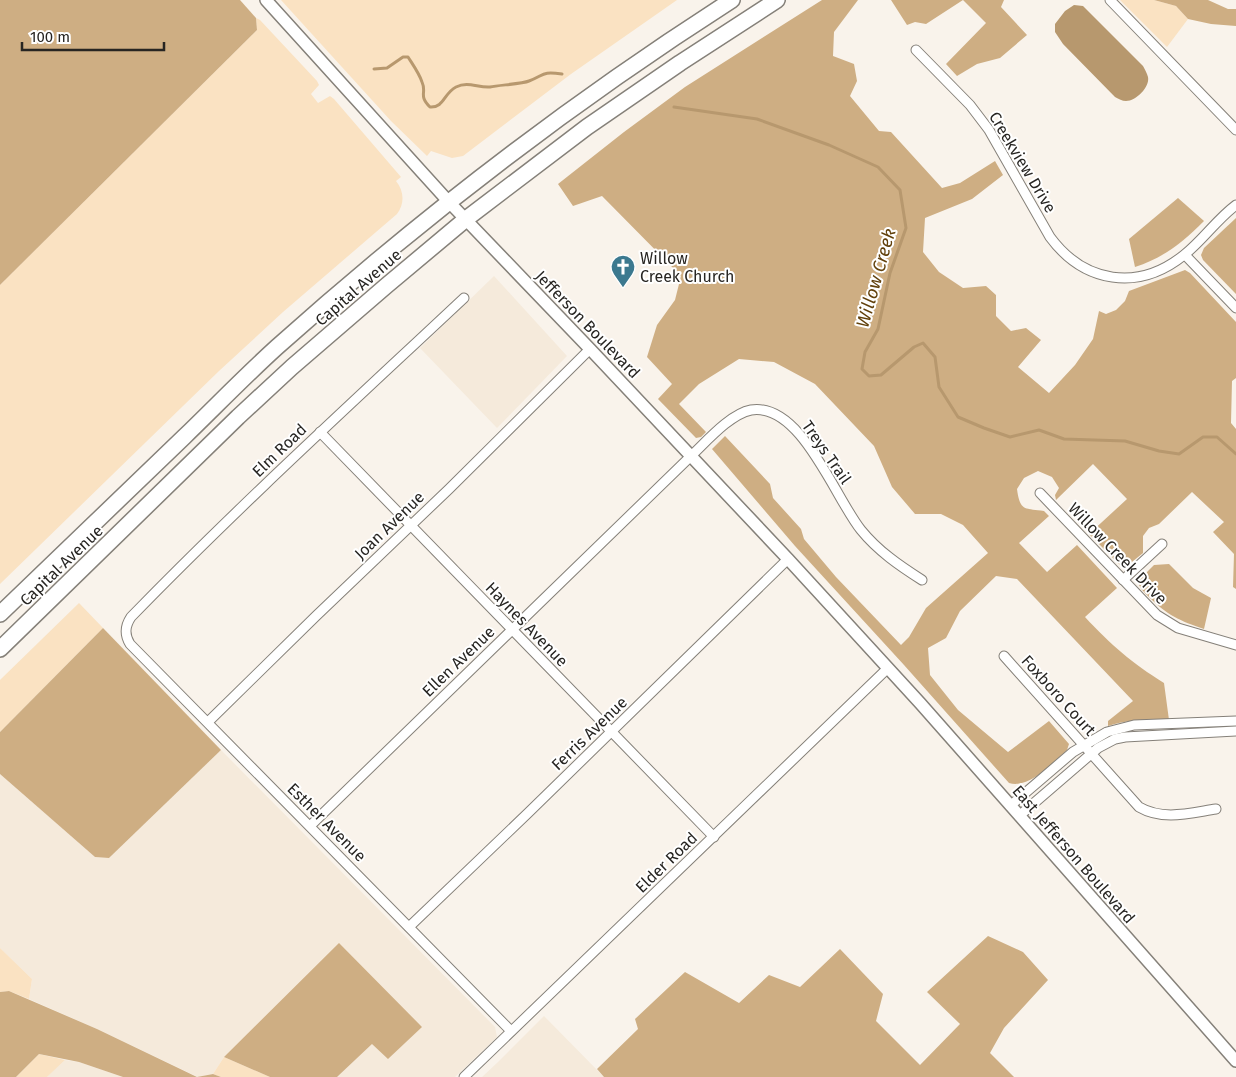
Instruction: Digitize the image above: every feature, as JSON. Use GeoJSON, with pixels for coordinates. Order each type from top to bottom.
{"type":"FeatureCollection","features":[{"type":"Feature","properties":{"kind":"highway","name":"Capital Avenue"},"geometry":{"type":"LineString","coordinates":[[0,614],[276,348],[448,201],[602,86],[664,43],[732,0]]}},
{"type":"Feature","properties":{"kind":"highway","name":"Capital Avenue"},"geometry":{"type":"LineString","coordinates":[[0,649],[292,367],[466,219],[594,122],[777,0]]}},
{"type":"Feature","properties":{"kind":"street","name":"Jefferson Boulevard"},"geometry":{"type":"LineString","coordinates":[[266,0],[448,201],[691,456],[888,668]]}},
{"type":"Feature","properties":{"kind":"street"},"geometry":{"type":"LineString","coordinates":[[1110,0],[1236,130]]}},
{"type":"Feature","properties":{"kind":"street","name":"Creekview Drive"},"geometry":{"type":"LineString","coordinates":[[916,50],[979,117],[1058,247],[1082,267],[1110,278],[1145,275],[1185,255]]}},
{"type":"Feature","properties":{"kind":"street"},"geometry":{"type":"LineString","coordinates":[[1236,205],[1185,255],[1236,308]]}},
{"type":"Feature","properties":{"kind":"street","name":"Elm Road"},"geometry":{"type":"LineString","coordinates":[[126,632],[127,624],[131,617],[150,598],[320,432],[464,298]]}},
{"type":"Feature","properties":{"kind":"street","name":"Joan Avenue"},"geometry":{"type":"LineString","coordinates":[[208,722],[590,349]]}},
{"type":"Feature","properties":{"kind":"street","name":"Treys Trail"},"geometry":{"type":"LineString","coordinates":[[691,456],[729,422],[744,412],[759,409],[780,417],[796,431],[815,455],[847,509],[870,542],[885,555],[922,580]]}},
{"type":"Feature","properties":{"kind":"street","name":"Haynes Avenue"},"geometry":{"type":"LineString","coordinates":[[320,432],[511,630],[714,836]]}},
{"type":"Feature","properties":{"kind":"street","name":"Ellen Avenue"},"geometry":{"type":"LineString","coordinates":[[310,826],[691,456]]}},
{"type":"Feature","properties":{"kind":"street","name":"Willow Creek Drive"},"geometry":{"type":"LineString","coordinates":[[1040,493],[1157,615],[1169,623],[1236,645]]}},
{"type":"Feature","properties":{"kind":"street"},"geometry":{"type":"LineString","coordinates":[[1123,580],[1162,544]]}},
{"type":"Feature","properties":{"kind":"street","name":"Ferris Avenue"},"geometry":{"type":"LineString","coordinates":[[409,926],[788,559]]}},
{"type":"Feature","properties":{"kind":"street","name":"Esther Avenue"},"geometry":{"type":"LineString","coordinates":[[126,632],[130,644],[511,1031]]}},
{"type":"Feature","properties":{"kind":"street","name":"Foxboro Court"},"geometry":{"type":"LineString","coordinates":[[1004,656],[1132,800],[1146,811],[1165,816],[1216,809]]}},
{"type":"Feature","properties":{"kind":"street","name":"East Jefferson Boulevard"},"geometry":{"type":"LineString","coordinates":[[888,668],[1236,1061]]}},
{"type":"Feature","properties":{"kind":"street","name":"Elder Road"},"geometry":{"type":"LineString","coordinates":[[464,1077],[888,668]]}},
{"type":"Feature","properties":{"kind":"street"},"geometry":{"type":"LineString","coordinates":[[1010,806],[1056,765],[1083,745],[1107,732],[1129,726],[1236,721]]}},
{"type":"Feature","properties":{"kind":"street"},"geometry":{"type":"LineString","coordinates":[[1019,816],[1106,743],[1125,737],[1236,731]]}},
{"type":"Feature","properties":{"kind":"shaded area"},"geometry":{"type":"Polygon","coordinates":[[[0,0],[240,0],[256,18],[257,30],[0,285],[0,0]]]}},
{"type":"Feature","properties":{"kind":"shaded area"},"geometry":{"type":"Polygon","coordinates":[[[281,0],[677,0],[571,74],[463,156],[452,158],[431,151],[427,156],[391,121],[281,0]]]}},
{"type":"Feature","properties":{"kind":"shaded area"},"geometry":{"type":"Polygon","coordinates":[[[822,0],[858,0],[834,32],[833,56],[854,64],[857,81],[850,96],[879,131],[891,132],[942,188],[960,183],[995,161],[1003,175],[972,199],[925,218],[923,252],[939,272],[963,288],[986,286],[996,295],[996,316],[1011,331],[1026,328],[1041,340],[1018,367],[1049,393],[1075,365],[1093,339],[1099,311],[1106,314],[1116,310],[1125,301],[1129,291],[1185,270],[1236,322],[1236,378],[1232,381],[1231,423],[1236,429],[1236,589],[1233,587],[1234,554],[1213,532],[1224,522],[1192,492],[1159,524],[1149,528],[1143,536],[1143,553],[1127,566],[1121,566],[1089,534],[1127,499],[1093,464],[1056,500],[1055,495],[1059,488],[1052,477],[1038,471],[1024,478],[1017,489],[1020,502],[1024,508],[1044,511],[1049,516],[1019,543],[1047,572],[1077,545],[1117,588],[1085,617],[1122,653],[1164,683],[1169,720],[1131,721],[1108,726],[1108,721],[1133,701],[1017,579],[996,576],[960,611],[946,638],[928,648],[930,675],[958,710],[1008,752],[1049,721],[1069,744],[1067,750],[1048,768],[1033,779],[1025,782],[1009,783],[795,546],[712,449],[725,436],[770,484],[773,498],[801,529],[804,539],[836,577],[901,645],[909,637],[926,608],[988,553],[963,525],[941,514],[915,514],[892,487],[874,446],[815,384],[774,362],[739,359],[699,384],[679,404],[706,432],[701,437],[696,438],[658,399],[672,384],[647,357],[657,325],[675,300],[681,276],[602,196],[573,206],[558,184],[685,87],[822,0]]]}},
{"type":"Feature","properties":{"kind":"shaded area"},"geometry":{"type":"Polygon","coordinates":[[[891,0],[963,0],[926,24],[915,22],[907,25],[891,0]]]}},
{"type":"Feature","properties":{"kind":"shaded area"},"geometry":{"type":"Polygon","coordinates":[[[963,0],[1004,0],[1001,7],[1027,35],[1000,58],[977,64],[957,76],[946,64],[986,23],[963,0]]]}},
{"type":"Feature","properties":{"kind":"shaded area"},"geometry":{"type":"Polygon","coordinates":[[[1120,0],[1154,0],[1176,6],[1188,19],[1167,47],[1120,0]]]}},
{"type":"Feature","properties":{"kind":"shaded area"},"geometry":{"type":"Polygon","coordinates":[[[1154,0],[1208,0],[1228,9],[1236,9],[1236,26],[1211,24],[1188,19],[1176,6],[1154,0]]]}},
{"type":"Feature","properties":{"kind":"shaded area"},"geometry":{"type":"Polygon","coordinates":[[[1074,5],[1083,6],[1143,66],[1148,76],[1147,85],[1134,99],[1126,101],[1115,97],[1063,44],[1055,32],[1055,24],[1065,11],[1074,5]]]}},
{"type":"Feature","properties":{"kind":"shaded area"},"geometry":{"type":"Polygon","coordinates":[[[256,18],[317,81],[319,85],[311,94],[318,103],[330,96],[334,99],[401,177],[396,181],[401,189],[402,201],[400,210],[283,312],[219,371],[0,584],[0,285],[257,30],[256,18]]]}},
{"type":"Feature","properties":{"kind":"shaded area"},"geometry":{"type":"Polygon","coordinates":[[[1178,198],[1204,221],[1173,248],[1155,259],[1135,267],[1129,239],[1178,198]]]}},
{"type":"Feature","properties":{"kind":"shaded area"},"geometry":{"type":"Polygon","coordinates":[[[1236,218],[1236,294],[1203,260],[1201,255],[1204,248],[1236,218]]]}},
{"type":"Feature","properties":{"kind":"shaded area"},"geometry":{"type":"Polygon","coordinates":[[[494,276],[567,356],[497,428],[420,348],[494,276]]]}},
{"type":"Feature","properties":{"kind":"shaded area"},"geometry":{"type":"Polygon","coordinates":[[[1169,564],[1193,588],[1211,598],[1204,629],[1168,613],[1139,586],[1138,581],[1154,565],[1169,564]]]}},
{"type":"Feature","properties":{"kind":"shaded area"},"geometry":{"type":"Polygon","coordinates":[[[79,603],[103,628],[0,732],[0,680],[79,603]]]}},
{"type":"Feature","properties":{"kind":"shaded area"},"geometry":{"type":"Polygon","coordinates":[[[103,628],[221,750],[109,858],[95,857],[0,774],[0,732],[103,628]]]}},
{"type":"Feature","properties":{"kind":"shaded area"},"geometry":{"type":"Polygon","coordinates":[[[221,750],[495,1027],[497,1037],[455,1077],[337,1077],[372,1044],[422,1027],[224,1057],[213,1074],[198,1077],[29,999],[32,979],[0,948],[0,774],[95,857],[109,858],[221,750]]]}},
{"type":"Feature","properties":{"kind":"shaded area"},"geometry":{"type":"Polygon","coordinates":[[[988,936],[1023,952],[1048,980],[1004,1028],[990,1053],[1014,1077],[604,1077],[597,1069],[638,1029],[635,1019],[685,972],[739,1003],[769,975],[800,987],[840,949],[883,994],[876,1021],[920,1065],[960,1024],[927,992],[988,936]]]}},
{"type":"Feature","properties":{"kind":"shaded area"},"geometry":{"type":"Polygon","coordinates":[[[339,943],[422,1027],[388,1059],[372,1044],[337,1077],[270,1077],[224,1057],[339,943]]]}},
{"type":"Feature","properties":{"kind":"shaded area"},"geometry":{"type":"Polygon","coordinates":[[[0,948],[32,979],[29,999],[9,991],[0,992],[0,948]]]}},
{"type":"Feature","properties":{"kind":"shaded area"},"geometry":{"type":"Polygon","coordinates":[[[9,991],[97,1029],[197,1077],[123,1077],[79,1062],[39,1054],[16,1077],[0,1077],[0,992],[9,991]]]}},
{"type":"Feature","properties":{"kind":"shaded area"},"geometry":{"type":"Polygon","coordinates":[[[544,1016],[604,1077],[482,1077],[498,1062],[544,1016]]]}},
{"type":"Feature","properties":{"kind":"shaded area"},"geometry":{"type":"Polygon","coordinates":[[[39,1054],[65,1060],[47,1077],[16,1077],[39,1054]]]}},
{"type":"Feature","properties":{"kind":"shaded area"},"geometry":{"type":"Polygon","coordinates":[[[224,1057],[270,1077],[221,1077],[213,1074],[224,1057]]]}},
{"type":"Feature","properties":{"kind":"shaded area"},"geometry":{"type":"Polygon","coordinates":[[[65,1060],[79,1062],[123,1077],[47,1077],[65,1060]]]}},
{"type":"Feature","properties":{"kind":"shaded area"},"geometry":{"type":"Polygon","coordinates":[[[213,1074],[221,1077],[197,1077],[213,1074]]]}},
{"type":"Feature","properties":{"kind":"waterway","name":"Willow Creek"},"geometry":{"type":"LineString","coordinates":[[374,69],[387,68],[403,57],[408,57],[421,79],[424,100],[430,107],[435,107],[441,103],[452,90],[460,85],[490,87],[526,82],[547,73],[562,74]]}},
{"type":"Feature","properties":{"kind":"waterway","name":"Willow Creek"},"geometry":{"type":"LineString","coordinates":[[674,107],[757,119],[829,145],[878,167],[900,190],[906,228],[890,273],[878,329],[865,352],[862,369],[869,376],[881,375],[914,347],[923,343],[935,357],[939,387],[958,417],[984,428],[1010,437],[1039,430],[1064,439],[1125,441],[1159,451],[1179,454],[1203,437],[1217,437],[1236,454]]}},
{"type":"Feature","properties":{"kind":"place","name":"Willow Creek Church"},"geometry":{"type":"Point","coordinates":[623,288]}}]}
